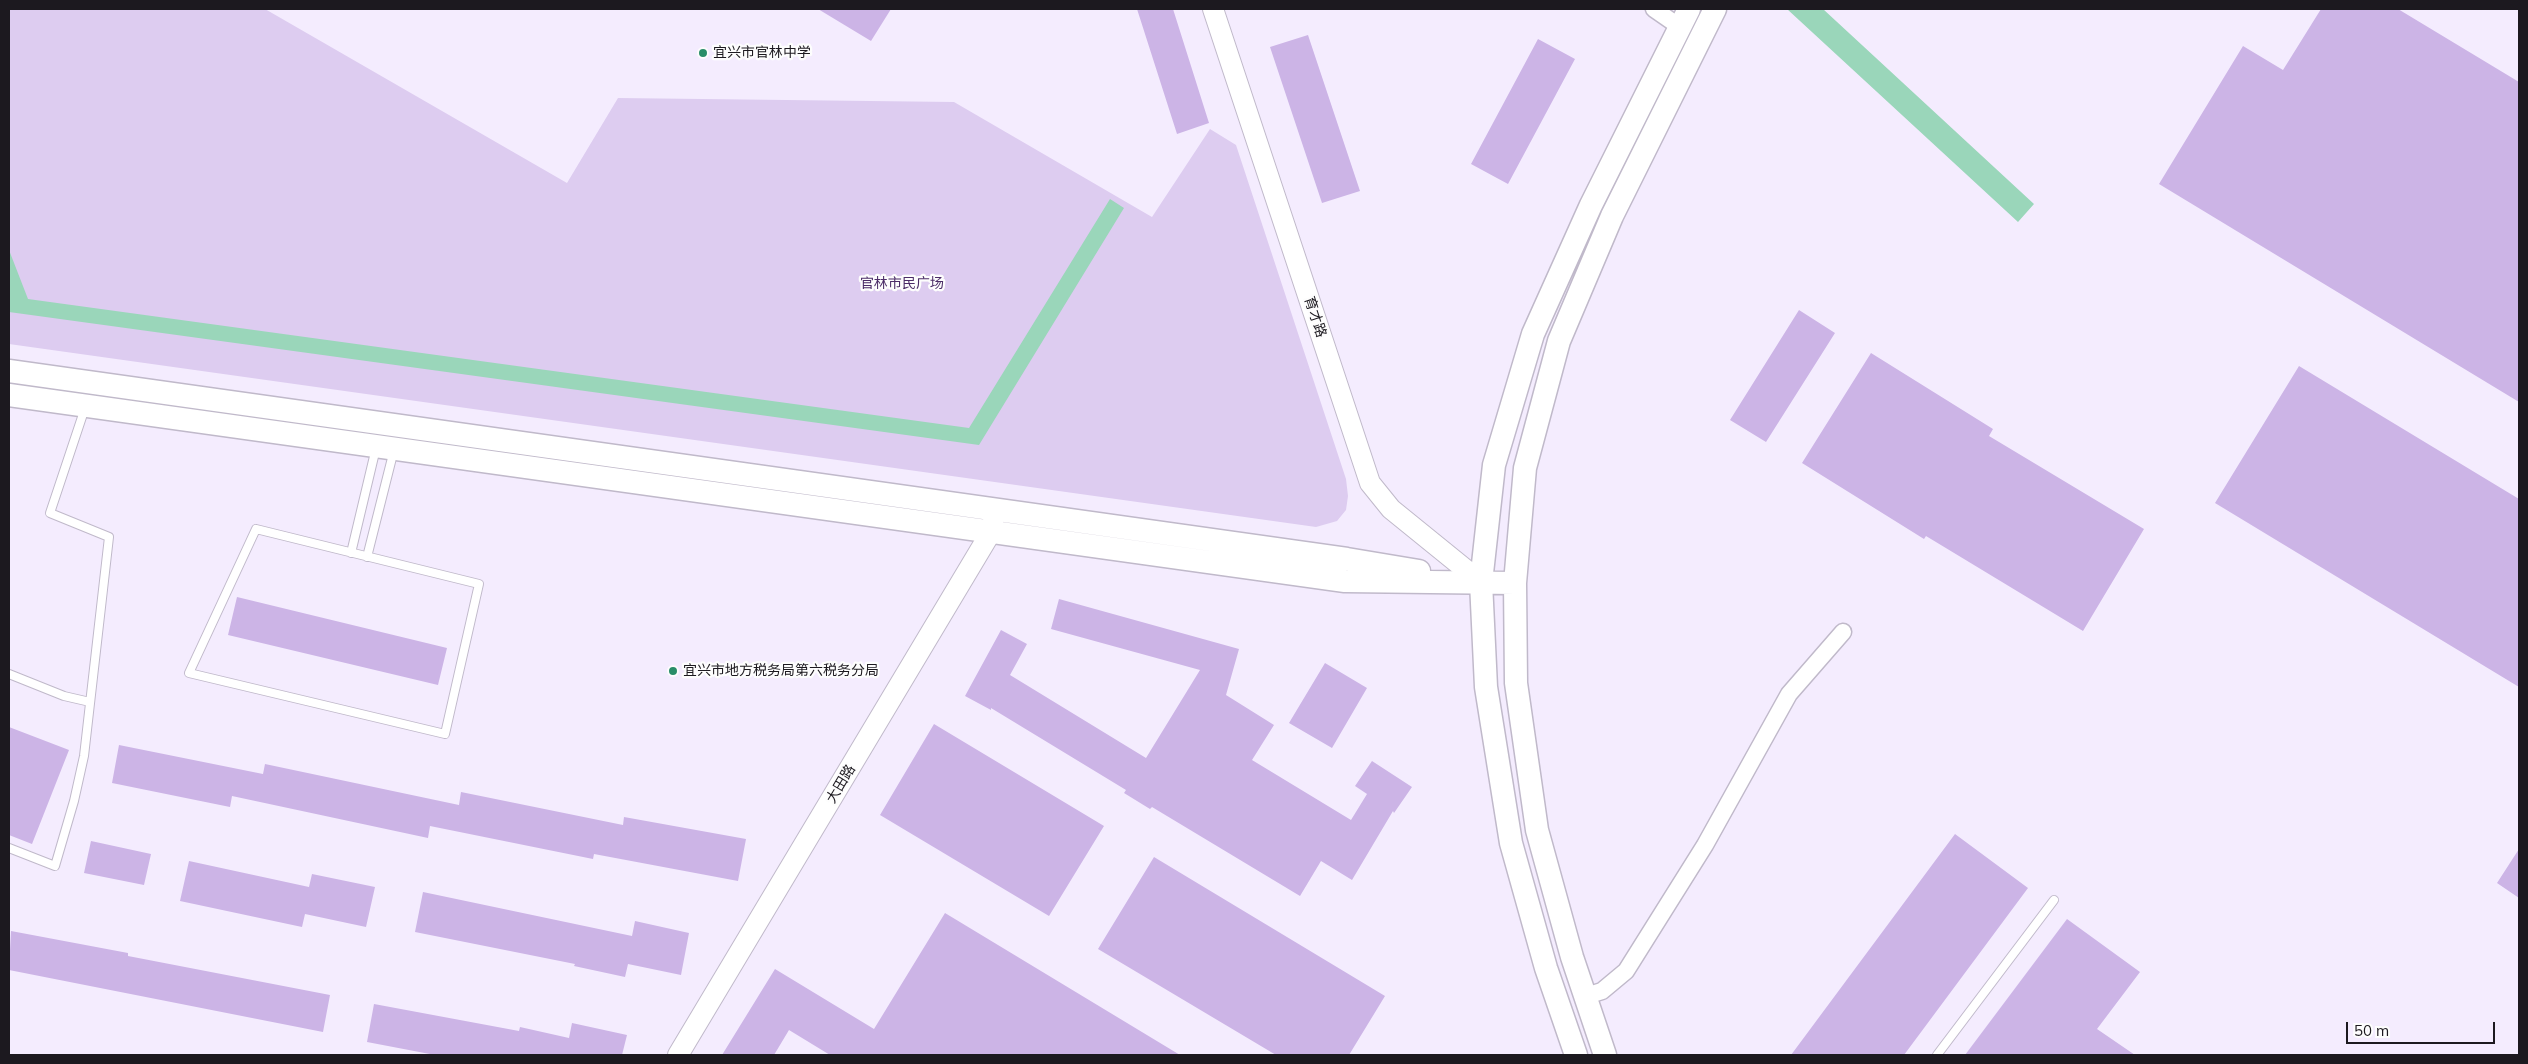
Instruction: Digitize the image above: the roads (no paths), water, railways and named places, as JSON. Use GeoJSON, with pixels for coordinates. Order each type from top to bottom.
{"type":"FeatureCollection","features":[{"type":"Feature","properties":{"kind":"main road"},"geometry":{"type":"LineString","coordinates":[[1606,1055],[1572,957],[1537,830],[1516,684],[1515,583],[1525,468],[1559,341],[1612,216],[1715,9]]}},
{"type":"Feature","properties":{"kind":"main road"},"geometry":{"type":"LineString","coordinates":[[1576,1055],[1546,968],[1510,842],[1486,687],[1481,582],[1494,465],[1533,334],[1590,205],[1684,18]]}},
{"type":"Feature","properties":{"kind":"main road"},"geometry":{"type":"LineString","coordinates":[[9,371],[1347,559],[1481,582]]}},
{"type":"Feature","properties":{"kind":"main road"},"geometry":{"type":"LineString","coordinates":[[86,406],[91,382]]}},
{"type":"Feature","properties":{"kind":"main road"},"geometry":{"type":"LineString","coordinates":[[9,395],[1345,582],[1515,583]]}},
{"type":"Feature","properties":{"kind":"street","name":"育才路"},"geometry":{"type":"LineString","coordinates":[[1213,9],[1370,484],[1391,509],[1481,582]]}},
{"type":"Feature","properties":{"kind":"street"},"geometry":{"type":"LineString","coordinates":[[1654,9],[1684,18]]}},
{"type":"Feature","properties":{"kind":"street","name":"大田路"},"geometry":{"type":"LineString","coordinates":[[678,1055],[991,532],[995,509]]}},
{"type":"Feature","properties":{"kind":"street"},"geometry":{"type":"LineString","coordinates":[[1586,996],[1602,992],[1626,971],[1706,845],[1789,694],[1843,632]]}},
{"type":"Feature","properties":{"kind":"lane"},"geometry":{"type":"LineString","coordinates":[[9,848],[55,866],[74,802],[84,756],[109,537],[50,513],[86,406]]}},
{"type":"Feature","properties":{"kind":"lane"},"geometry":{"type":"LineString","coordinates":[[351,553],[386,447]]}},
{"type":"Feature","properties":{"kind":"lane"},"geometry":{"type":"LineString","coordinates":[[367,557],[386,447]]}},
{"type":"Feature","properties":{"kind":"lane"},"geometry":{"type":"LineString","coordinates":[[256,529],[351,553],[479,584],[444,734],[189,674],[256,529]]}},
{"type":"Feature","properties":{"kind":"lane"},"geometry":{"type":"LineString","coordinates":[[9,674],[64,696],[90,702]]}},
{"type":"Feature","properties":{"kind":"lane"},"geometry":{"type":"LineString","coordinates":[[1937,1055],[2054,900]]}},
{"type":"Feature","properties":{"kind":"place","name":"宜兴市官林中学"},"geometry":{"type":"Point","coordinates":[703,53]}},
{"type":"Feature","properties":{"kind":"place","name":"宜兴市地方税务局第六税务分局"},"geometry":{"type":"Point","coordinates":[673,671]}},
{"type":"Feature","properties":{"kind":"park label","name":"官林市民广场"},"geometry":{"type":"Point","coordinates":[902,284]}}]}
